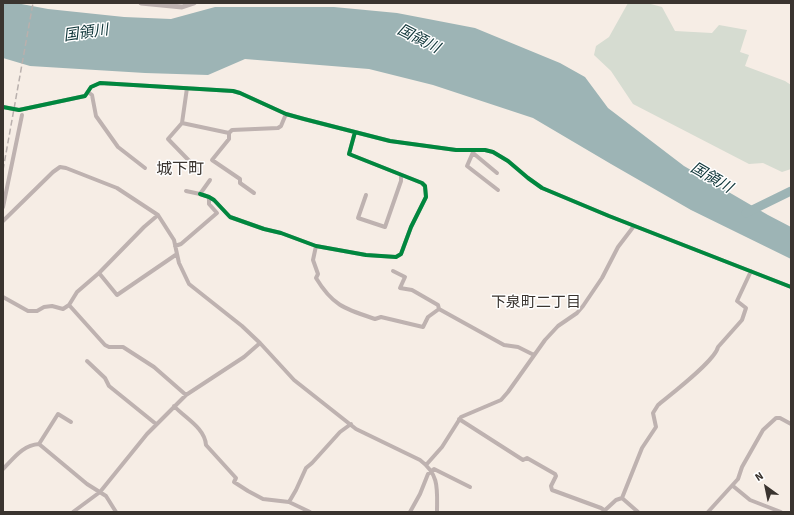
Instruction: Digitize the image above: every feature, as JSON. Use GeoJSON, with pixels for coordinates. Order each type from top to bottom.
{"type":"FeatureCollection","features":[{"type":"Feature","properties":{"kind":"street"},"geometry":{"type":"LineString","coordinates":[[141,3],[182,7],[194,3]]}},
{"type":"Feature","properties":{"kind":"street"},"geometry":{"type":"LineString","coordinates":[[3,107],[19,110],[85,96],[91,87],[100,83],[187,88],[240,93],[286,114],[390,141],[456,150],[485,150],[499,154],[542,188],[634,226],[751,270],[791,287]]}},
{"type":"Feature","properties":{"kind":"street"},"geometry":{"type":"LineString","coordinates":[[187,88],[182,123],[168,139],[201,172]]}},
{"type":"Feature","properties":{"kind":"street"},"geometry":{"type":"LineString","coordinates":[[88,92],[92,95],[96,116],[118,148],[145,168]]}},
{"type":"Feature","properties":{"kind":"street"},"geometry":{"type":"LineString","coordinates":[[254,193],[240,183],[240,179],[212,160],[229,139],[232,130],[278,128],[281,126],[286,114]]}},
{"type":"Feature","properties":{"kind":"street"},"geometry":{"type":"LineString","coordinates":[[3,207],[22,115]]}},
{"type":"Feature","properties":{"kind":"street"},"geometry":{"type":"LineString","coordinates":[[182,123],[230,133]]}},
{"type":"Feature","properties":{"kind":"street"},"geometry":{"type":"LineString","coordinates":[[186,191],[209,196],[230,217],[264,229],[281,232],[316,246],[366,255],[396,257],[401,254],[411,227],[426,197],[425,186],[422,183],[401,176],[349,154],[355,132]]}},
{"type":"Feature","properties":{"kind":"street"},"geometry":{"type":"LineString","coordinates":[[473,151],[497,173]]}},
{"type":"Feature","properties":{"kind":"street"},"geometry":{"type":"LineString","coordinates":[[473,151],[467,166],[498,190]]}},
{"type":"Feature","properties":{"kind":"street"},"geometry":{"type":"LineString","coordinates":[[3,222],[53,172],[60,167],[117,188],[158,215],[174,240],[179,263],[189,284],[242,326],[294,380],[356,429],[420,460],[426,465],[435,477],[437,486],[437,512]]}},
{"type":"Feature","properties":{"kind":"street"},"geometry":{"type":"LineString","coordinates":[[366,195],[358,218],[384,227],[401,181],[401,176]]}},
{"type":"Feature","properties":{"kind":"street"},"geometry":{"type":"LineString","coordinates":[[200,194],[210,180]]}},
{"type":"Feature","properties":{"kind":"street"},"geometry":{"type":"LineString","coordinates":[[175,246],[181,244],[217,213],[209,204],[209,196]]}},
{"type":"Feature","properties":{"kind":"street"},"geometry":{"type":"LineString","coordinates":[[3,297],[28,311],[37,311],[44,307],[52,306],[63,309],[69,305],[77,292],[99,273],[144,227],[158,215]]}},
{"type":"Feature","properties":{"kind":"street"},"geometry":{"type":"LineString","coordinates":[[426,465],[442,446],[459,419],[464,415],[501,400],[545,340],[558,326],[584,306],[602,278],[618,246],[634,226]]}},
{"type":"Feature","properties":{"kind":"street"},"geometry":{"type":"LineString","coordinates":[[316,246],[313,260],[318,274],[316,278],[325,292],[345,309],[375,320],[381,317],[423,327],[428,317],[439,309]]}},
{"type":"Feature","properties":{"kind":"street"},"geometry":{"type":"LineString","coordinates":[[99,273],[117,296],[177,254]]}},
{"type":"Feature","properties":{"kind":"street"},"geometry":{"type":"LineString","coordinates":[[459,419],[523,460],[527,458],[555,474],[556,476],[551,486],[552,490],[601,508],[604,511],[616,500],[622,498],[642,448],[656,427],[653,413],[658,405],[706,363],[742,320],[746,308],[737,302],[751,270]]}},
{"type":"Feature","properties":{"kind":"street"},"geometry":{"type":"LineString","coordinates":[[392,271],[405,277],[400,288],[412,290],[438,305],[439,309],[504,345],[518,347],[534,355]]}},
{"type":"Feature","properties":{"kind":"street"},"geometry":{"type":"LineString","coordinates":[[69,305],[105,345],[109,347],[123,347],[154,367],[186,395]]}},
{"type":"Feature","properties":{"kind":"street"},"geometry":{"type":"LineString","coordinates":[[72,512],[100,492],[156,424],[186,395],[244,357],[260,343]]}},
{"type":"Feature","properties":{"kind":"street"},"geometry":{"type":"LineString","coordinates":[[87,361],[105,378],[109,386],[156,424]]}},
{"type":"Feature","properties":{"kind":"street"},"geometry":{"type":"LineString","coordinates":[[174,406],[201,431],[206,439],[206,445],[236,478],[234,482],[263,499],[289,502],[308,512]]}},
{"type":"Feature","properties":{"kind":"street"},"geometry":{"type":"LineString","coordinates":[[39,444],[58,414],[72,422]]}},
{"type":"Feature","properties":{"kind":"street"},"geometry":{"type":"LineString","coordinates":[[708,512],[738,479],[742,467],[763,430],[776,418],[780,418],[791,424]]}},
{"type":"Feature","properties":{"kind":"street"},"geometry":{"type":"LineString","coordinates":[[289,502],[306,468],[340,432],[351,424]]}},
{"type":"Feature","properties":{"kind":"street"},"geometry":{"type":"LineString","coordinates":[[3,468],[26,446],[39,444],[87,484],[100,492],[110,502],[116,512]]}},
{"type":"Feature","properties":{"kind":"street"},"geometry":{"type":"LineString","coordinates":[[410,512],[420,494],[428,474],[434,469],[470,487]]}},
{"type":"Feature","properties":{"kind":"street"},"geometry":{"type":"LineString","coordinates":[[733,486],[750,500],[781,512]]}},
{"type":"Feature","properties":{"kind":"street"},"geometry":{"type":"LineString","coordinates":[[622,498],[638,512]]}},
{"type":"Feature","properties":{"kind":"shaded area"},"geometry":{"type":"Polygon","coordinates":[[[628,3],[647,3],[662,7],[675,31],[712,33],[719,25],[747,30],[740,52],[749,55],[745,66],[785,81],[791,85],[791,169],[782,172],[763,163],[749,164],[633,104],[611,71],[594,55],[596,46],[609,37],[628,3]]]}},
{"type":"Feature","properties":{"kind":"water","name":"国領川"},"geometry":{"type":"Polygon","coordinates":[[[3,3],[16,3],[48,9],[124,17],[171,19],[215,7],[334,7],[397,13],[475,28],[560,63],[585,77],[608,108],[684,166],[791,227],[791,259],[691,210],[533,118],[433,85],[369,69],[245,59],[208,75],[30,66],[3,58],[3,3]]]}},
{"type":"Feature","properties":{"kind":"waterway"},"geometry":{"type":"LineString","coordinates":[[746,213],[791,191]]}},
{"type":"Feature","properties":{"kind":"railway"},"geometry":{"type":"LineString","coordinates":[[3,170],[33,3]]}},
{"type":"Feature","properties":{"kind":"cycle path"},"geometry":{"type":"LineString","coordinates":[[3,107],[19,110],[85,96],[91,87],[100,83],[233,91],[286,114],[390,141],[456,150],[485,150],[493,152],[508,161],[542,188],[609,216],[791,287]]}},
{"type":"Feature","properties":{"kind":"cycle path"},"geometry":{"type":"LineString","coordinates":[[200,194],[214,200],[230,217],[316,246],[366,255],[396,257],[401,254],[411,227],[426,197],[425,186],[422,183],[349,154],[355,132]]}},
{"type":"Feature","properties":{"kind":"district","name":"城下町"},"geometry":{"type":"Point","coordinates":[180,170]}},
{"type":"Feature","properties":{"kind":"district","name":"下泉町二丁目"},"geometry":{"type":"Point","coordinates":[536,304]}}]}
